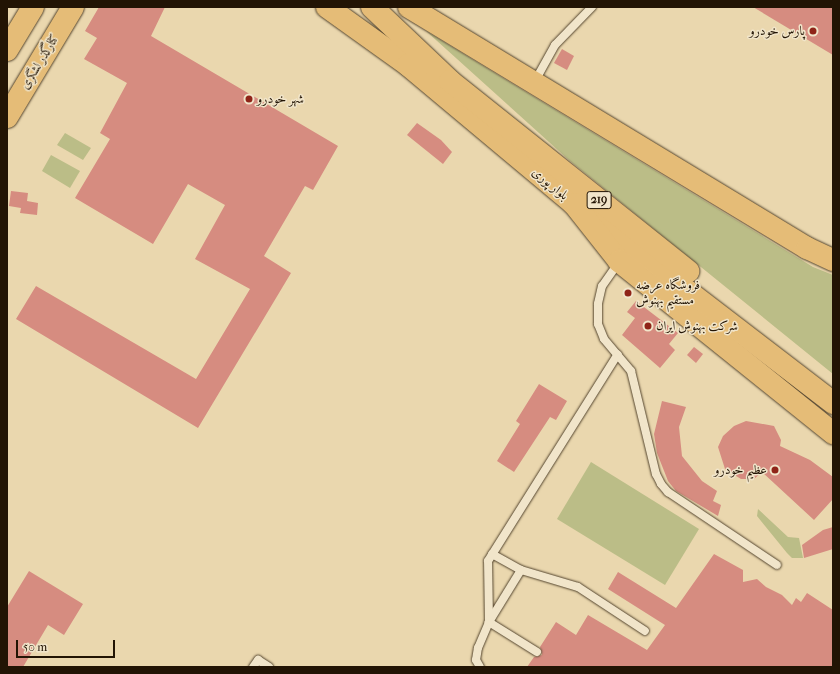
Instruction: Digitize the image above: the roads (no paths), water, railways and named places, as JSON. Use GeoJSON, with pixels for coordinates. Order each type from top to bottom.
{"type":"FeatureCollection","features":[{"type":"Feature","properties":{"kind":"main road"},"geometry":{"type":"LineString","coordinates":[[7,50],[33,7]]}},
{"type":"Feature","properties":{"kind":"main road","name":"کنارگذر لشگری"},"geometry":{"type":"LineString","coordinates":[[7,117],[73,7]]}},
{"type":"Feature","properties":{"kind":"main road","name":"بلوار پوری"},"geometry":{"type":"LineString","coordinates":[[327,7],[408,65],[574,204],[833,403]]}},
{"type":"Feature","properties":{"kind":"main road","name":"بلوار پوری"},"geometry":{"type":"LineString","coordinates":[[372,7],[450,81],[833,386]]}},
{"type":"Feature","properties":{"kind":"main road"},"geometry":{"type":"LineString","coordinates":[[410,7],[807,248],[833,260]]}},
{"type":"Feature","properties":{"kind":"main road"},"geometry":{"type":"LineString","coordinates":[[574,204],[619,261],[833,433]]}},
{"type":"Feature","properties":{"kind":"lane"},"geometry":{"type":"LineString","coordinates":[[535,82],[555,45],[592,7]]}},
{"type":"Feature","properties":{"kind":"lane"},"geometry":{"type":"LineString","coordinates":[[619,261],[602,286],[598,304],[598,324],[604,339],[631,371],[660,484],[668,492],[777,565]]}},
{"type":"Feature","properties":{"kind":"lane"},"geometry":{"type":"LineString","coordinates":[[489,622],[487,579],[488,561],[618,354]]}},
{"type":"Feature","properties":{"kind":"lane"},"geometry":{"type":"LineString","coordinates":[[492,554],[521,570],[578,587],[646,631]]}},
{"type":"Feature","properties":{"kind":"lane"},"geometry":{"type":"LineString","coordinates":[[480,667],[476,660],[478,648],[489,622],[521,570]]}},
{"type":"Feature","properties":{"kind":"lane"},"geometry":{"type":"LineString","coordinates":[[489,622],[537,652]]}},
{"type":"Feature","properties":{"kind":"lane"},"geometry":{"type":"LineString","coordinates":[[253,667],[258,660],[269,667]]}},
{"type":"Feature","properties":{"kind":"place","name":"پارس خودرو"},"geometry":{"type":"Point","coordinates":[813,31]}},
{"type":"Feature","properties":{"kind":"place","name":"شهر خودرو"},"geometry":{"type":"Point","coordinates":[249,99]}},
{"type":"Feature","properties":{"kind":"place","name":"فروشگاه عرضه مستقیم بهنوش"},"geometry":{"type":"Point","coordinates":[628,293]}},
{"type":"Feature","properties":{"kind":"place","name":"شرکت بهنوش ایران"},"geometry":{"type":"Point","coordinates":[648,326]}},
{"type":"Feature","properties":{"kind":"place","name":"عظیم خودرو"},"geometry":{"type":"Point","coordinates":[775,470]}}]}
